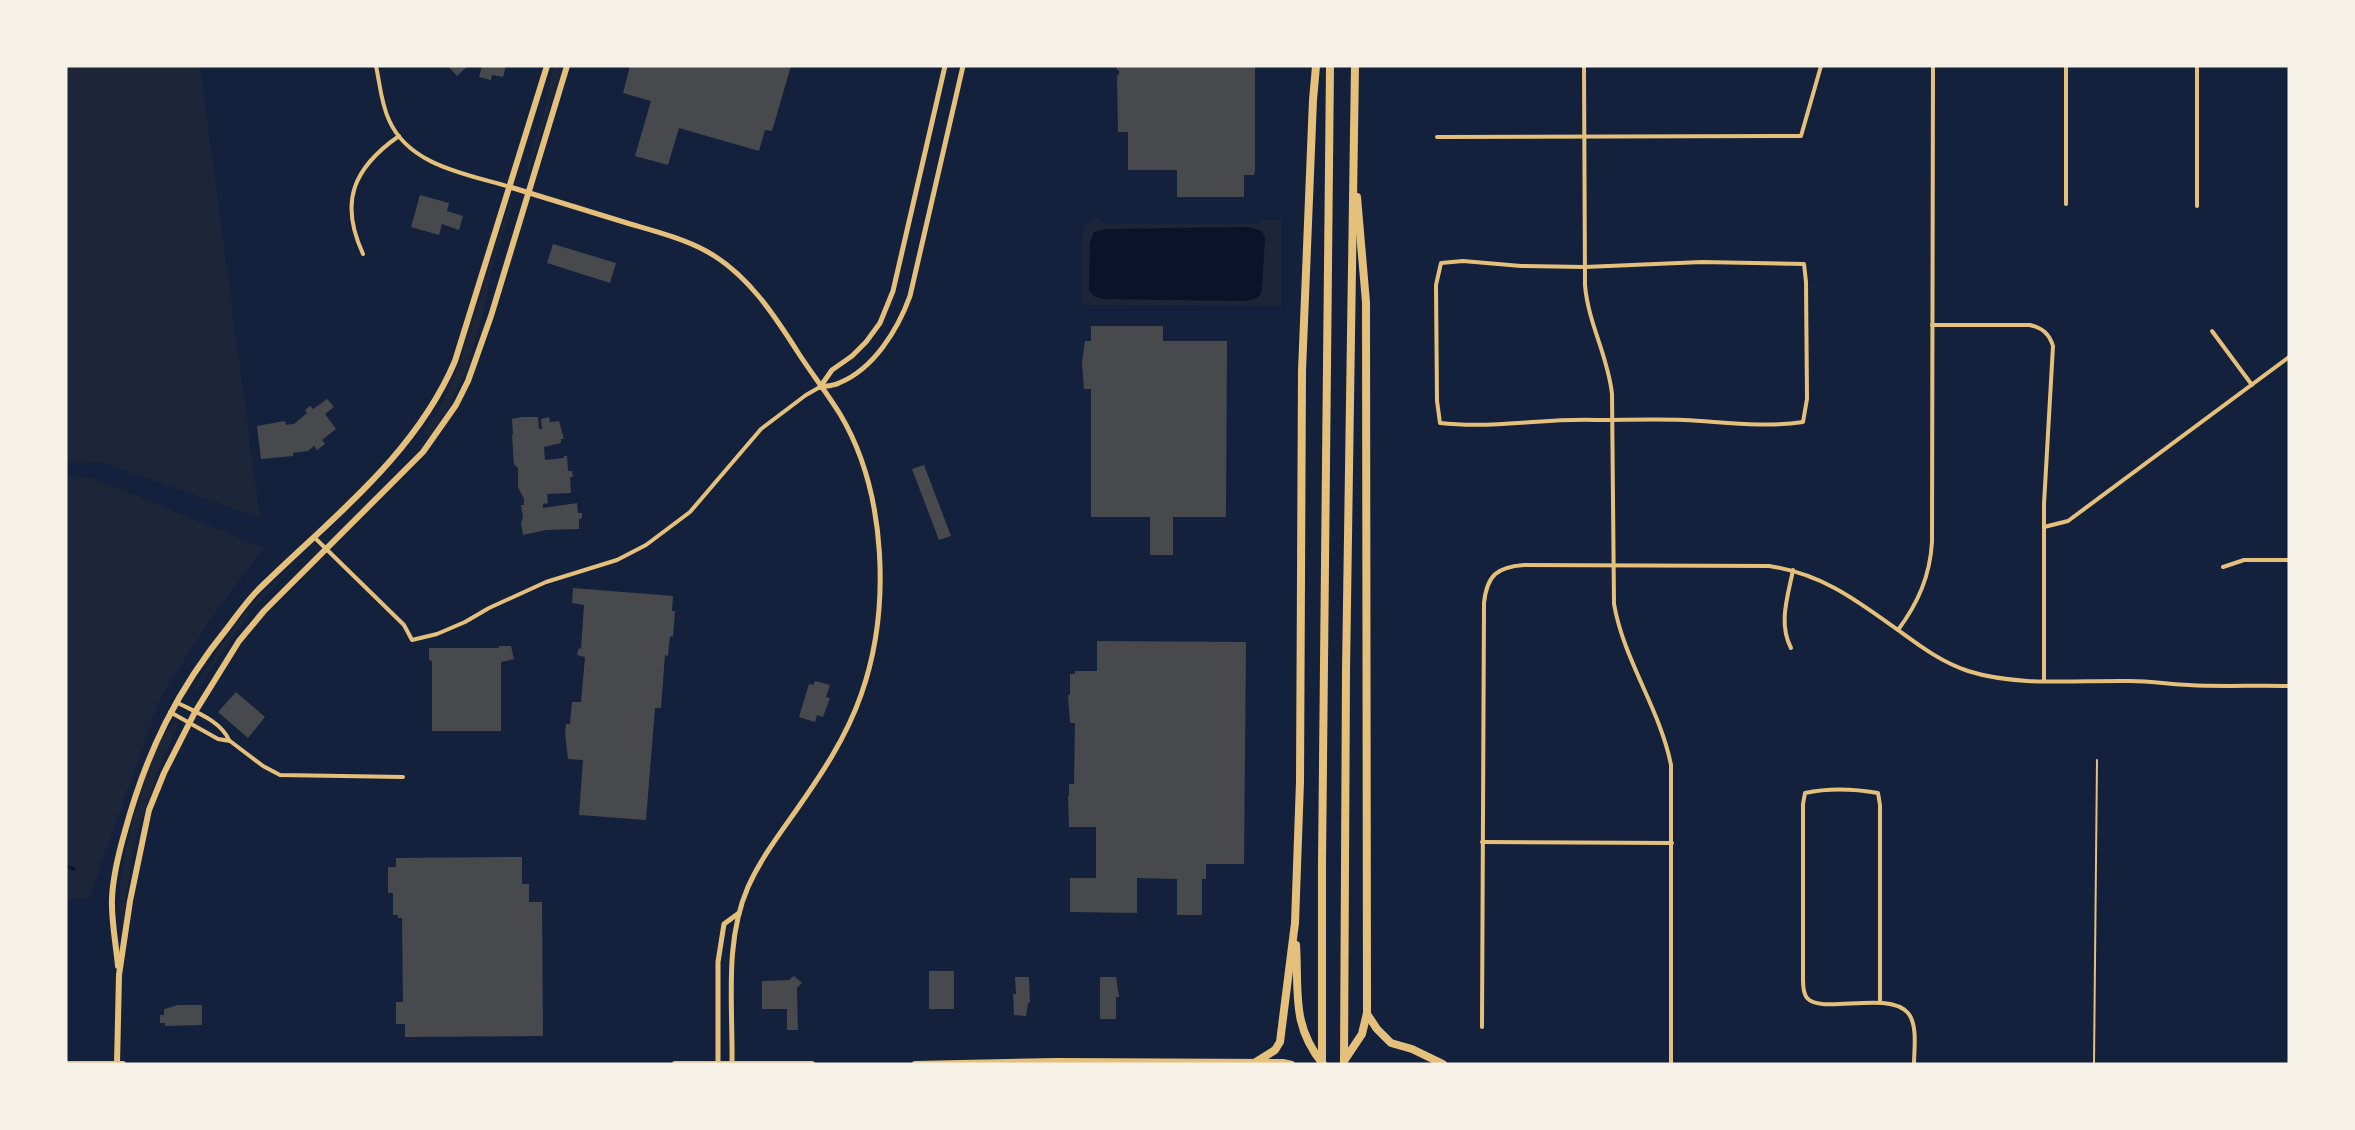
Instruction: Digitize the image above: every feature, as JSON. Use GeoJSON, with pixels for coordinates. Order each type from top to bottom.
{"type":"FeatureCollection","features":[{"type":"Feature","properties":{"kind":"highway"},"geometry":{"type":"LineString","coordinates":[[1316,66],[1312,111],[1302,371],[1302,647],[1295,923],[1299,1018],[1308,1043],[1323,1064]]}},
{"type":"Feature","properties":{"kind":"highway"},"geometry":{"type":"LineString","coordinates":[[1323,1064],[1322,864],[1330,66]]}},
{"type":"Feature","properties":{"kind":"highway"},"geometry":{"type":"LineString","coordinates":[[1342,1064],[1355,66]]}},
{"type":"Feature","properties":{"kind":"highway"},"geometry":{"type":"LineString","coordinates":[[1342,1064],[1362,1034],[1367,1013],[1366,302],[1354,151]]}},
{"type":"Feature","properties":{"kind":"highway"},"geometry":{"type":"LineString","coordinates":[[1256,1062],[1275,1050],[1280,1042],[1295,923]]}},
{"type":"Feature","properties":{"kind":"highway"},"geometry":{"type":"LineString","coordinates":[[1367,1013],[1377,1029],[1391,1043],[1412,1048],[1443,1064]]}},
{"type":"Feature","properties":{"kind":"main road"},"geometry":{"type":"LineString","coordinates":[[117,1064],[119,975],[112,898],[117,858],[152,747],[170,712],[207,652],[256,592],[315,538],[402,446],[423,421],[441,392],[455,361],[547,66]]}},
{"type":"Feature","properties":{"kind":"main road"},"geometry":{"type":"LineString","coordinates":[[119,975],[136,871],[149,810],[189,722],[239,640],[264,611],[423,452],[456,405],[468,381],[491,316],[567,66]]}},
{"type":"Feature","properties":{"kind":"main road"},"geometry":{"type":"LineString","coordinates":[[915,1064],[1057,1061],[1292,1064]]}},
{"type":"Feature","properties":{"kind":"main road"},"geometry":{"type":"LineString","coordinates":[[66,1064],[123,1064]]}},
{"type":"Feature","properties":{"kind":"main road"},"geometry":{"type":"LineString","coordinates":[[675,1064],[812,1064]]}},
{"type":"Feature","properties":{"kind":"street"},"geometry":{"type":"LineString","coordinates":[[376,66],[386,112],[399,136],[413,151],[428,160],[671,237],[715,257],[731,268],[775,316],[840,414],[862,464],[873,510],[880,568],[875,642],[867,678],[844,735],[827,765],[760,863],[739,913],[732,972],[732,1064]]}},
{"type":"Feature","properties":{"kind":"street"},"geometry":{"type":"LineString","coordinates":[[820,387],[832,370],[852,356],[880,323],[892,291],[945,66]]}},
{"type":"Feature","properties":{"kind":"street"},"geometry":{"type":"LineString","coordinates":[[315,538],[404,625],[412,640],[437,634],[546,582],[617,560],[646,545],[690,512],[761,429],[806,395],[820,387],[840,383],[861,369],[888,341],[903,315],[912,286],[963,66]]}},
{"type":"Feature","properties":{"kind":"street"},"geometry":{"type":"LineString","coordinates":[[1584,66],[1586,302],[1610,376],[1613,420],[1614,604],[1618,625],[1629,657],[1666,741],[1671,765],[1671,1064]]}},
{"type":"Feature","properties":{"kind":"street"},"geometry":{"type":"LineString","coordinates":[[1437,137],[1801,136],[1821,66]]}},
{"type":"Feature","properties":{"kind":"street"},"geometry":{"type":"LineString","coordinates":[[1898,630],[1918,599],[1931,559],[1933,66]]}},
{"type":"Feature","properties":{"kind":"street"},"geometry":{"type":"LineString","coordinates":[[2066,66],[2066,204]]}},
{"type":"Feature","properties":{"kind":"street"},"geometry":{"type":"LineString","coordinates":[[2197,66],[2197,206]]}},
{"type":"Feature","properties":{"kind":"street"},"geometry":{"type":"LineString","coordinates":[[363,254],[353,232],[351,220],[354,190],[370,161],[399,136]]}},
{"type":"Feature","properties":{"kind":"street"},"geometry":{"type":"LineString","coordinates":[[1441,262],[1585,267],[1702,262],[1804,264],[1807,399],[1803,422],[1758,425],[1683,420],[1555,420],[1489,425],[1440,423],[1437,401],[1436,285],[1441,262]]}},
{"type":"Feature","properties":{"kind":"street"},"geometry":{"type":"LineString","coordinates":[[1932,326],[2030,325],[2041,327],[2051,339],[2053,346],[2044,527],[2044,680]]}},
{"type":"Feature","properties":{"kind":"street"},"geometry":{"type":"LineString","coordinates":[[2212,331],[2252,385]]}},
{"type":"Feature","properties":{"kind":"street"},"geometry":{"type":"LineString","coordinates":[[2044,527],[2068,521],[2288,359]]}},
{"type":"Feature","properties":{"kind":"street"},"geometry":{"type":"LineString","coordinates":[[2223,567],[2244,560],[2289,560]]}},
{"type":"Feature","properties":{"kind":"street"},"geometry":{"type":"LineString","coordinates":[[1482,1026],[1484,603],[1485,588],[1490,578],[1499,570],[1512,566],[1769,566],[1793,570],[1817,578],[1846,594],[1943,660],[1967,671],[2017,680],[2289,686]]}},
{"type":"Feature","properties":{"kind":"street"},"geometry":{"type":"LineString","coordinates":[[1791,648],[1785,636],[1784,621],[1793,570]]}},
{"type":"Feature","properties":{"kind":"street"},"geometry":{"type":"LineString","coordinates":[[176,702],[225,730],[230,741]]}},
{"type":"Feature","properties":{"kind":"street"},"geometry":{"type":"LineString","coordinates":[[170,712],[218,739],[230,741],[263,766],[286,776],[403,777]]}},
{"type":"Feature","properties":{"kind":"street"},"geometry":{"type":"LineString","coordinates":[[1880,1003],[1880,805],[1878,793],[1817,790],[1805,793],[1803,804],[1804,992],[1811,1000],[1821,1003],[1880,1003],[1901,1008],[1908,1013],[1912,1021],[1914,1064]]}},
{"type":"Feature","properties":{"kind":"street"},"geometry":{"type":"LineString","coordinates":[[1482,842],[1672,843]]}},
{"type":"Feature","properties":{"kind":"street"},"geometry":{"type":"LineString","coordinates":[[718,1064],[720,946],[724,924],[739,913]]}},
{"type":"Feature","properties":{"kind":"lane"},"geometry":{"type":"LineString","coordinates":[[2094,1064],[2097,760]]}},
{"type":"Feature","properties":{"kind":"shaded area"},"geometry":{"type":"Polygon","coordinates":[[[66,66],[200,66],[260,518],[103,463],[66,462],[66,66]]]}},
{"type":"Feature","properties":{"kind":"shaded area"},"geometry":{"type":"Polygon","coordinates":[[[553,66],[562,66],[529,171],[526,170],[546,105],[553,66]]]}},
{"type":"Feature","properties":{"kind":"shaded area"},"geometry":{"type":"Polygon","coordinates":[[[508,208],[511,209],[491,272],[484,311],[467,370],[440,422],[429,436],[424,430],[440,407],[457,371],[508,208]]]}},
{"type":"Feature","properties":{"kind":"shaded area"},"geometry":{"type":"Polygon","coordinates":[[[1099,218],[1100,223],[1258,224],[1259,220],[1282,220],[1282,306],[1082,305],[1082,236],[1087,222],[1089,224],[1099,218]]]}},
{"type":"Feature","properties":{"kind":"shaded area"},"geometry":{"type":"Polygon","coordinates":[[[1249,227],[1262,231],[1265,237],[1262,290],[1254,299],[1246,301],[1104,299],[1094,296],[1089,290],[1090,242],[1094,232],[1106,229],[1249,227]]]}},
{"type":"Feature","properties":{"kind":"shaded area"},"geometry":{"type":"Polygon","coordinates":[[[66,475],[96,479],[264,548],[211,618],[161,696],[89,899],[66,899],[66,475]]]}},
{"type":"Feature","properties":{"kind":"shaded area"},"geometry":{"type":"Polygon","coordinates":[[[302,559],[256,604],[194,694],[193,690],[237,622],[264,592],[302,559]]]}},
{"type":"Feature","properties":{"kind":"shaded area"},"geometry":{"type":"Polygon","coordinates":[[[177,721],[178,724],[156,776],[136,837],[123,926],[120,886],[131,827],[139,797],[158,746],[167,731],[177,721]]]}},
{"type":"Feature","properties":{"kind":"building"},"geometry":{"type":"Polygon","coordinates":[[[448,66],[468,66],[457,76],[448,66]]]}},
{"type":"Feature","properties":{"kind":"building"},"geometry":{"type":"Polygon","coordinates":[[[482,66],[506,66],[503,77],[492,75],[491,80],[479,77],[482,66]]]}},
{"type":"Feature","properties":{"kind":"building"},"geometry":{"type":"Polygon","coordinates":[[[630,66],[791,66],[772,131],[765,130],[759,151],[679,128],[668,165],[635,156],[651,101],[623,93],[630,66]]]}},
{"type":"Feature","properties":{"kind":"building"},"geometry":{"type":"Polygon","coordinates":[[[1117,66],[1255,66],[1255,171],[1254,175],[1244,175],[1244,197],[1177,197],[1177,170],[1128,170],[1128,132],[1118,132],[1117,75],[1119,75],[1119,70],[1117,66]]]}},
{"type":"Feature","properties":{"kind":"building"},"geometry":{"type":"Polygon","coordinates":[[[420,195],[449,203],[447,211],[463,216],[459,230],[442,224],[439,235],[411,227],[420,195]]]}},
{"type":"Feature","properties":{"kind":"building"},"geometry":{"type":"Polygon","coordinates":[[[553,244],[616,263],[610,283],[547,263],[553,244]]]}},
{"type":"Feature","properties":{"kind":"building"},"geometry":{"type":"Polygon","coordinates":[[[1091,326],[1163,326],[1163,341],[1227,341],[1226,517],[1173,517],[1173,555],[1150,555],[1150,517],[1091,517],[1091,389],[1084,389],[1082,362],[1085,341],[1091,341],[1091,326]]]}},
{"type":"Feature","properties":{"kind":"building"},"geometry":{"type":"Polygon","coordinates":[[[327,399],[334,407],[325,414],[336,429],[322,440],[325,444],[317,450],[314,446],[308,451],[293,453],[293,456],[261,459],[257,426],[285,421],[286,425],[294,424],[307,413],[305,410],[310,406],[313,409],[327,399]]]}},
{"type":"Feature","properties":{"kind":"building"},"geometry":{"type":"Polygon","coordinates":[[[538,417],[539,429],[542,429],[541,419],[549,417],[550,422],[559,421],[564,439],[561,439],[561,443],[544,447],[545,460],[567,456],[568,471],[572,471],[573,477],[570,477],[571,493],[547,494],[548,503],[543,504],[543,508],[577,503],[578,513],[582,513],[582,518],[579,519],[579,529],[546,530],[523,535],[521,505],[524,505],[524,499],[518,487],[518,468],[514,464],[512,435],[512,419],[538,417]]]}},
{"type":"Feature","properties":{"kind":"building"},"geometry":{"type":"Polygon","coordinates":[[[924,465],[951,536],[939,540],[912,469],[924,465]]]}},
{"type":"Feature","properties":{"kind":"building"},"geometry":{"type":"Polygon","coordinates":[[[573,588],[673,596],[672,611],[675,611],[673,637],[670,636],[668,656],[665,655],[661,708],[655,708],[646,820],[579,815],[583,760],[568,759],[565,733],[566,724],[570,724],[572,702],[581,702],[585,657],[577,655],[579,648],[581,649],[584,605],[572,603],[573,588]]]}},
{"type":"Feature","properties":{"kind":"building"},"geometry":{"type":"Polygon","coordinates":[[[1097,641],[1246,642],[1244,864],[1206,864],[1206,879],[1202,879],[1202,915],[1177,915],[1177,879],[1137,878],[1137,913],[1070,912],[1070,878],[1096,878],[1096,827],[1069,827],[1068,796],[1069,784],[1074,784],[1075,723],[1070,723],[1068,695],[1070,695],[1070,674],[1075,674],[1075,671],[1097,671],[1097,641]]]}},
{"type":"Feature","properties":{"kind":"building"},"geometry":{"type":"Polygon","coordinates":[[[499,646],[511,646],[514,659],[501,662],[501,731],[432,731],[432,661],[429,660],[429,648],[499,648],[499,646]]]}},
{"type":"Feature","properties":{"kind":"building"},"geometry":{"type":"Polygon","coordinates":[[[815,681],[830,685],[826,697],[830,698],[823,717],[817,715],[815,722],[799,717],[809,684],[813,685],[815,681]]]}},
{"type":"Feature","properties":{"kind":"building"},"geometry":{"type":"Polygon","coordinates":[[[236,692],[265,717],[248,738],[218,712],[236,692]]]}},
{"type":"Feature","properties":{"kind":"building"},"geometry":{"type":"Polygon","coordinates":[[[522,857],[522,884],[529,884],[529,902],[542,902],[543,1036],[405,1037],[405,1024],[396,1024],[396,1002],[403,1002],[402,918],[393,915],[393,893],[388,893],[388,867],[396,867],[396,858],[522,857]]]}},
{"type":"Feature","properties":{"kind":"building"},"geometry":{"type":"Polygon","coordinates":[[[929,971],[954,971],[954,1009],[929,1009],[929,971]]]}},
{"type":"Feature","properties":{"kind":"building"},"geometry":{"type":"Polygon","coordinates":[[[794,976],[802,983],[797,988],[798,1030],[787,1030],[787,1009],[762,1009],[762,981],[789,980],[794,976]]]}},
{"type":"Feature","properties":{"kind":"building"},"geometry":{"type":"Polygon","coordinates":[[[1015,977],[1029,977],[1030,1003],[1028,1003],[1026,1016],[1014,1015],[1015,977]]]}},
{"type":"Feature","properties":{"kind":"building"},"geometry":{"type":"Polygon","coordinates":[[[1100,977],[1116,977],[1119,997],[1116,997],[1116,1019],[1100,1019],[1100,977]]]}},
{"type":"Feature","properties":{"kind":"building"},"geometry":{"type":"Polygon","coordinates":[[[178,1005],[202,1005],[202,1025],[165,1026],[165,1023],[160,1023],[160,1015],[164,1015],[164,1009],[178,1005]]]}},
{"type":"Feature","properties":{"kind":"waterway"},"geometry":{"type":"LineString","coordinates":[[66,866],[74,869]]}}]}
